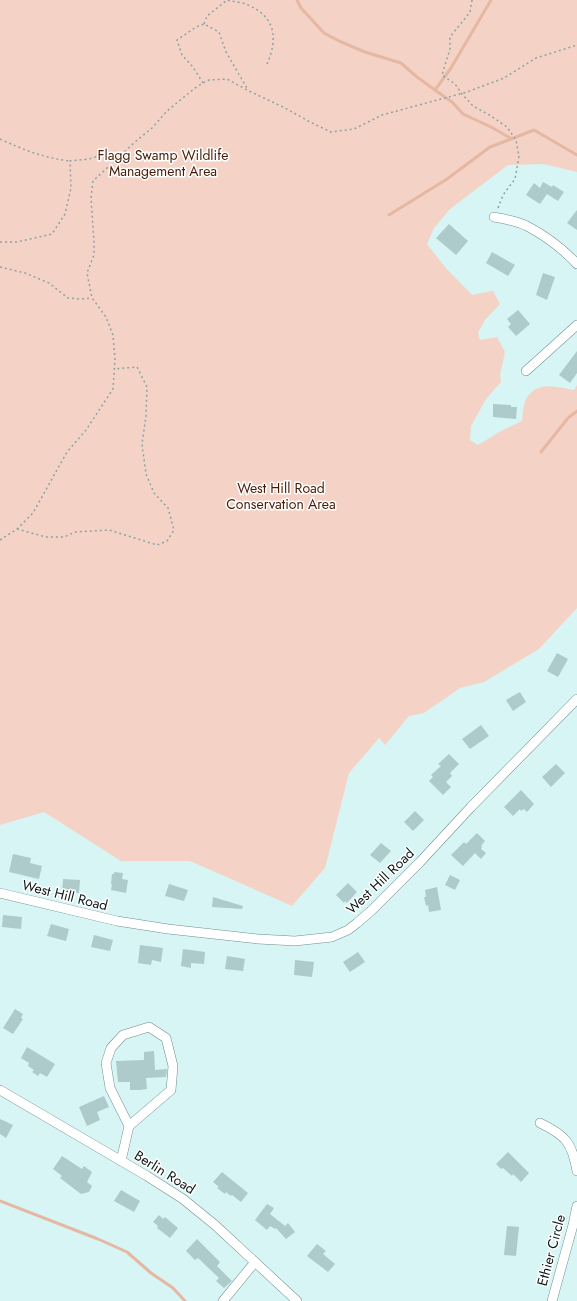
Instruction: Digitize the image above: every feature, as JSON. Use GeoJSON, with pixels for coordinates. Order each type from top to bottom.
{"type":"FeatureCollection","features":[{"type":"Feature","properties":{"kind":"street"},"geometry":{"type":"LineString","coordinates":[[494,217],[528,226],[557,245],[577,264]]}},
{"type":"Feature","properties":{"kind":"street"},"geometry":{"type":"LineString","coordinates":[[526,371],[577,324]]}},
{"type":"Feature","properties":{"kind":"street","name":"West Hill Road"},"geometry":{"type":"LineString","coordinates":[[0,893],[117,921],[168,929],[258,939],[295,941],[332,937],[348,930],[372,910],[577,699]]}},
{"type":"Feature","properties":{"kind":"street"},"geometry":{"type":"LineString","coordinates":[[121,1161],[129,1126],[170,1090],[173,1066],[166,1038],[150,1027],[123,1035],[112,1048],[106,1063],[110,1088],[129,1126]]}},
{"type":"Feature","properties":{"kind":"street","name":"Berlin Road"},"geometry":{"type":"LineString","coordinates":[[0,1090],[166,1187],[194,1207],[297,1301]]}},
{"type":"Feature","properties":{"kind":"street"},"geometry":{"type":"LineString","coordinates":[[540,1123],[555,1131],[567,1141],[573,1152],[577,1171]]}},
{"type":"Feature","properties":{"kind":"street","name":"Ethier Circle"},"geometry":{"type":"LineString","coordinates":[[552,1301],[577,1206]]}},
{"type":"Feature","properties":{"kind":"street"},"geometry":{"type":"LineString","coordinates":[[223,1301],[255,1262]]}},
{"type":"Feature","properties":{"kind":"path"},"geometry":{"type":"LineString","coordinates":[[204,24],[207,16],[227,0],[247,4],[259,11],[270,22],[274,40],[267,64]]}},
{"type":"Feature","properties":{"kind":"path"},"geometry":{"type":"LineString","coordinates":[[472,0],[470,12],[450,37],[450,49],[442,75],[455,84],[473,106],[507,127],[516,140],[519,156],[515,180],[503,195],[494,217]]}},
{"type":"Feature","properties":{"kind":"path"},"geometry":{"type":"LineString","coordinates":[[202,83],[193,67],[182,54],[177,40],[196,27],[204,24],[219,32],[226,52],[249,92]]}},
{"type":"Feature","properties":{"kind":"path"},"geometry":{"type":"LineString","coordinates":[[0,540],[17,529],[33,513],[67,452],[86,430],[113,389],[115,359],[113,335],[106,317],[92,298],[87,273],[94,255],[91,198],[93,181],[152,128],[167,111],[202,83],[209,80],[227,79],[249,92],[285,108],[331,132],[354,129],[382,115],[462,94],[504,78],[536,58],[577,45]]}},
{"type":"Feature","properties":{"kind":"path"},"geometry":{"type":"LineString","coordinates":[[0,139],[23,150],[51,159],[70,161],[89,159],[107,153],[119,158]]}},
{"type":"Feature","properties":{"kind":"path"},"geometry":{"type":"LineString","coordinates":[[0,242],[17,242],[52,234],[66,214],[71,188],[70,161]]}},
{"type":"Feature","properties":{"kind":"path"},"geometry":{"type":"LineString","coordinates":[[0,267],[25,273],[49,283],[68,298],[92,298]]}},
{"type":"Feature","properties":{"kind":"path"},"geometry":{"type":"LineString","coordinates":[[17,529],[46,537],[64,537],[75,532],[109,530],[157,545],[167,541],[174,530],[168,508],[154,493],[146,474],[142,444],[146,416],[147,387],[137,367],[114,369]]}},
{"type":"Feature","properties":{"kind":"green space"},"geometry":{"type":"Polygon","coordinates":[[[0,0],[577,0],[577,172],[544,164],[508,165],[450,209],[434,228],[427,244],[445,267],[472,295],[493,291],[500,304],[485,320],[478,333],[480,340],[497,337],[505,352],[500,375],[501,382],[486,399],[471,426],[470,440],[478,445],[501,431],[522,421],[526,399],[536,389],[547,386],[574,390],[577,385],[577,608],[539,649],[484,682],[460,688],[424,713],[409,716],[385,745],[379,738],[349,773],[325,868],[292,906],[190,861],[121,861],[44,812],[0,825],[0,0]]]}},
{"type":"Feature","properties":{"kind":"building"},"geometry":{"type":"Polygon","coordinates":[[[543,182],[552,187],[553,185],[564,192],[558,201],[547,194],[540,204],[526,195],[534,183],[540,188],[543,182]]]}},
{"type":"Feature","properties":{"kind":"building"},"geometry":{"type":"Polygon","coordinates":[[[577,210],[577,230],[567,223],[577,210]]]}},
{"type":"Feature","properties":{"kind":"building"},"geometry":{"type":"Polygon","coordinates":[[[449,224],[468,241],[456,255],[436,238],[449,224]]]}},
{"type":"Feature","properties":{"kind":"building"},"geometry":{"type":"Polygon","coordinates":[[[492,252],[515,265],[508,276],[486,263],[492,252]]]}},
{"type":"Feature","properties":{"kind":"building"},"geometry":{"type":"Polygon","coordinates":[[[543,273],[555,277],[547,300],[536,295],[543,273]]]}},
{"type":"Feature","properties":{"kind":"building"},"geometry":{"type":"Polygon","coordinates":[[[518,310],[530,324],[516,336],[508,327],[511,324],[507,319],[518,310]]]}},
{"type":"Feature","properties":{"kind":"building"},"geometry":{"type":"Polygon","coordinates":[[[577,351],[577,373],[570,383],[559,375],[577,351]]]}},
{"type":"Feature","properties":{"kind":"building"},"geometry":{"type":"Polygon","coordinates":[[[493,404],[511,405],[511,407],[517,407],[516,419],[493,417],[493,404]]]}},
{"type":"Feature","properties":{"kind":"building"},"geometry":{"type":"Polygon","coordinates":[[[557,653],[568,659],[558,677],[547,671],[557,653]]]}},
{"type":"Feature","properties":{"kind":"building"},"geometry":{"type":"Polygon","coordinates":[[[520,692],[526,702],[513,711],[506,700],[520,692]]]}},
{"type":"Feature","properties":{"kind":"building"},"geometry":{"type":"Polygon","coordinates":[[[481,725],[489,736],[470,749],[462,739],[481,725]]]}},
{"type":"Feature","properties":{"kind":"building"},"geometry":{"type":"Polygon","coordinates":[[[449,754],[459,764],[450,773],[452,776],[446,782],[451,787],[443,795],[429,781],[433,777],[431,775],[441,766],[438,764],[449,754]]]}},
{"type":"Feature","properties":{"kind":"building"},"geometry":{"type":"Polygon","coordinates":[[[556,764],[565,773],[551,787],[542,777],[556,764]]]}},
{"type":"Feature","properties":{"kind":"building"},"geometry":{"type":"Polygon","coordinates":[[[521,790],[534,804],[527,812],[524,809],[521,811],[520,809],[513,816],[504,807],[521,790]]]}},
{"type":"Feature","properties":{"kind":"building"},"geometry":{"type":"Polygon","coordinates":[[[415,811],[424,820],[413,831],[404,822],[415,811]]]}},
{"type":"Feature","properties":{"kind":"building"},"geometry":{"type":"Polygon","coordinates":[[[477,833],[485,841],[481,846],[481,849],[486,853],[481,859],[475,853],[463,866],[451,855],[464,842],[466,844],[477,833]]]}},
{"type":"Feature","properties":{"kind":"building"},"geometry":{"type":"Polygon","coordinates":[[[381,843],[391,851],[380,863],[370,855],[381,843]]]}},
{"type":"Feature","properties":{"kind":"building"},"geometry":{"type":"Polygon","coordinates":[[[13,854],[31,858],[30,863],[42,866],[39,879],[9,872],[13,854]]]}},
{"type":"Feature","properties":{"kind":"building"},"geometry":{"type":"Polygon","coordinates":[[[114,872],[123,873],[122,879],[128,880],[126,893],[111,890],[112,874],[114,874],[114,872]]]}},
{"type":"Feature","properties":{"kind":"building"},"geometry":{"type":"Polygon","coordinates":[[[450,875],[460,880],[455,890],[445,885],[450,875]]]}},
{"type":"Feature","properties":{"kind":"building"},"geometry":{"type":"Polygon","coordinates":[[[63,879],[80,880],[79,893],[62,892],[63,879]]]}},
{"type":"Feature","properties":{"kind":"building"},"geometry":{"type":"Polygon","coordinates":[[[348,883],[357,892],[347,903],[345,901],[344,903],[336,895],[348,883]]]}},
{"type":"Feature","properties":{"kind":"building"},"geometry":{"type":"Polygon","coordinates":[[[169,884],[188,890],[184,901],[165,896],[169,884]]]}},
{"type":"Feature","properties":{"kind":"building"},"geometry":{"type":"Polygon","coordinates":[[[437,887],[441,910],[429,912],[428,905],[426,906],[424,897],[426,897],[425,890],[437,887]]]}},
{"type":"Feature","properties":{"kind":"building"},"geometry":{"type":"Polygon","coordinates":[[[213,897],[243,906],[242,909],[212,907],[213,897]]]}},
{"type":"Feature","properties":{"kind":"building"},"geometry":{"type":"Polygon","coordinates":[[[3,915],[22,917],[21,929],[2,927],[3,915]]]}},
{"type":"Feature","properties":{"kind":"building"},"geometry":{"type":"Polygon","coordinates":[[[51,924],[69,929],[66,941],[47,936],[51,924]]]}},
{"type":"Feature","properties":{"kind":"building"},"geometry":{"type":"Polygon","coordinates":[[[94,935],[113,940],[110,951],[91,947],[94,935]]]}},
{"type":"Feature","properties":{"kind":"building"},"geometry":{"type":"Polygon","coordinates":[[[140,945],[163,948],[161,962],[152,960],[151,965],[138,963],[140,945]]]}},
{"type":"Feature","properties":{"kind":"building"},"geometry":{"type":"Polygon","coordinates":[[[183,949],[205,952],[204,964],[191,963],[191,968],[181,966],[183,949]]]}},
{"type":"Feature","properties":{"kind":"building"},"geometry":{"type":"Polygon","coordinates":[[[358,952],[365,962],[350,972],[343,962],[358,952]]]}},
{"type":"Feature","properties":{"kind":"building"},"geometry":{"type":"Polygon","coordinates":[[[227,956],[245,959],[243,971],[225,969],[227,956]]]}},
{"type":"Feature","properties":{"kind":"building"},"geometry":{"type":"Polygon","coordinates":[[[295,960],[314,962],[312,977],[294,975],[295,960]]]}},
{"type":"Feature","properties":{"kind":"building"},"geometry":{"type":"Polygon","coordinates":[[[15,1009],[23,1014],[21,1018],[23,1019],[13,1034],[3,1028],[15,1009]]]}},
{"type":"Feature","properties":{"kind":"building"},"geometry":{"type":"Polygon","coordinates":[[[27,1047],[55,1064],[47,1077],[40,1073],[38,1076],[32,1072],[34,1070],[28,1066],[29,1063],[21,1058],[27,1047]]]}},
{"type":"Feature","properties":{"kind":"building"},"geometry":{"type":"Polygon","coordinates":[[[154,1051],[155,1070],[167,1069],[166,1077],[146,1078],[147,1089],[140,1090],[130,1090],[130,1082],[118,1082],[116,1061],[144,1060],[144,1052],[154,1051]]]}},
{"type":"Feature","properties":{"kind":"building"},"geometry":{"type":"Polygon","coordinates":[[[104,1096],[109,1107],[97,1112],[100,1120],[87,1126],[79,1107],[104,1096]]]}},
{"type":"Feature","properties":{"kind":"building"},"geometry":{"type":"Polygon","coordinates":[[[0,1119],[13,1125],[6,1138],[0,1134],[0,1119]]]}},
{"type":"Feature","properties":{"kind":"building"},"geometry":{"type":"Polygon","coordinates":[[[508,1152],[529,1173],[521,1182],[513,1174],[512,1176],[496,1164],[508,1152]]]}},
{"type":"Feature","properties":{"kind":"building"},"geometry":{"type":"Polygon","coordinates":[[[62,1156],[82,1169],[84,1166],[92,1172],[87,1182],[92,1186],[89,1192],[81,1194],[60,1178],[62,1176],[53,1169],[62,1156]]]}},
{"type":"Feature","properties":{"kind":"building"},"geometry":{"type":"Polygon","coordinates":[[[222,1172],[248,1193],[241,1202],[226,1192],[225,1194],[217,1188],[219,1187],[213,1182],[222,1172]]]}},
{"type":"Feature","properties":{"kind":"building"},"geometry":{"type":"Polygon","coordinates":[[[121,1190],[140,1201],[134,1212],[114,1201],[121,1190]]]}},
{"type":"Feature","properties":{"kind":"building"},"geometry":{"type":"Polygon","coordinates":[[[267,1204],[274,1208],[270,1214],[285,1226],[288,1223],[295,1232],[286,1239],[276,1228],[275,1229],[270,1226],[267,1230],[255,1220],[267,1204]]]}},
{"type":"Feature","properties":{"kind":"building"},"geometry":{"type":"Polygon","coordinates":[[[159,1215],[163,1219],[165,1217],[178,1228],[170,1238],[157,1228],[158,1226],[153,1222],[159,1215]]]}},
{"type":"Feature","properties":{"kind":"building"},"geometry":{"type":"Polygon","coordinates":[[[507,1226],[519,1227],[516,1256],[504,1255],[507,1226]]]}},
{"type":"Feature","properties":{"kind":"building"},"geometry":{"type":"Polygon","coordinates":[[[197,1239],[220,1262],[217,1266],[232,1281],[224,1288],[216,1281],[219,1278],[198,1258],[195,1260],[186,1251],[197,1239]]]}},
{"type":"Feature","properties":{"kind":"building"},"geometry":{"type":"Polygon","coordinates":[[[317,1244],[326,1251],[323,1254],[335,1264],[328,1272],[307,1256],[317,1244]]]}},
{"type":"Feature","properties":{"kind":"waterway"},"geometry":{"type":"LineString","coordinates":[[297,0],[301,8],[324,33],[365,52],[401,63],[435,90]]}},
{"type":"Feature","properties":{"kind":"waterway"},"geometry":{"type":"LineString","coordinates":[[491,0],[451,68],[435,90],[452,102],[463,114],[512,139]]}},
{"type":"Feature","properties":{"kind":"waterway"},"geometry":{"type":"LineString","coordinates":[[389,215],[447,179],[490,147],[534,130],[577,155]]}},
{"type":"Feature","properties":{"kind":"waterway"},"geometry":{"type":"LineString","coordinates":[[541,452],[568,418],[577,411]]}},
{"type":"Feature","properties":{"kind":"waterway"},"geometry":{"type":"LineString","coordinates":[[0,1201],[98,1239],[127,1252],[151,1273],[173,1288],[185,1301]]}},
{"type":"Feature","properties":{"kind":"park label","name":"Flagg Swamp Wildlife Management Area"},"geometry":{"type":"Point","coordinates":[163,164]}},
{"type":"Feature","properties":{"kind":"park label","name":"West Hill Road Conservation Area"},"geometry":{"type":"Point","coordinates":[281,496]}}]}
